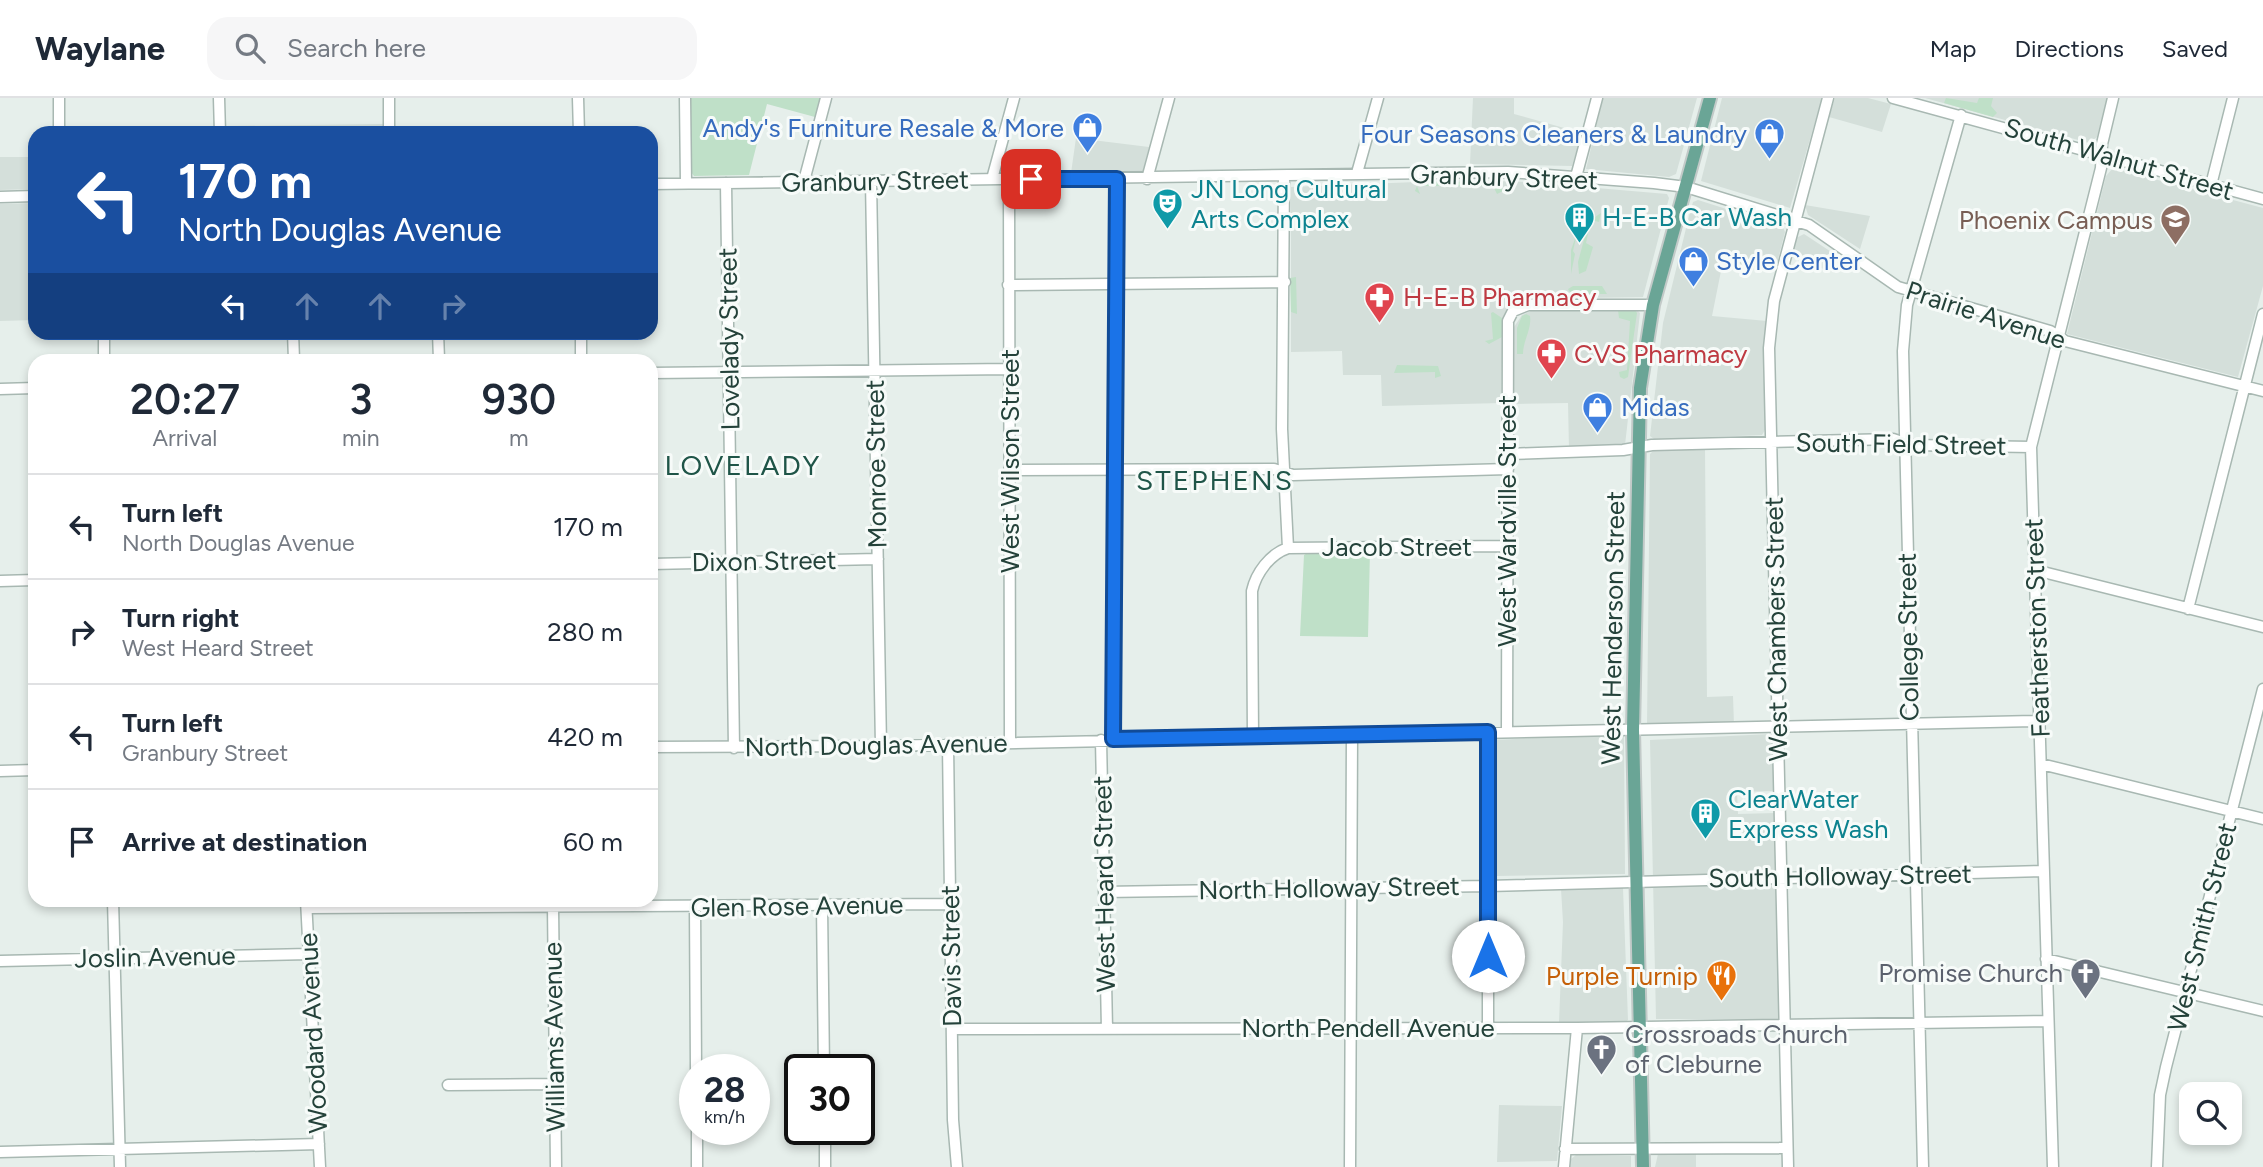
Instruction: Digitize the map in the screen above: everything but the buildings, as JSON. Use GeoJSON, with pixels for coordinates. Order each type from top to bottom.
{"type":"FeatureCollection","features":[{"type":"Feature","properties":{"kind":"main road","name":"West Henderson Street"},"geometry":{"type":"LineString","coordinates":[[1643,1167],[1633,730],[1637,447],[1643,359],[1653,305],[1710,98]]}},
{"type":"Feature","properties":{"kind":"street"},"geometry":{"type":"LineString","coordinates":[[58,98],[59,126]]}},
{"type":"Feature","properties":{"kind":"street"},"geometry":{"type":"LineString","coordinates":[[219,98],[220,126]]}},
{"type":"Feature","properties":{"kind":"street"},"geometry":{"type":"LineString","coordinates":[[389,98],[389,126]]}},
{"type":"Feature","properties":{"kind":"street"},"geometry":{"type":"LineString","coordinates":[[578,98],[579,126]]}},
{"type":"Feature","properties":{"kind":"street"},"geometry":{"type":"LineString","coordinates":[[685,98],[685,183]]}},
{"type":"Feature","properties":{"kind":"street"},"geometry":{"type":"LineString","coordinates":[[804,181],[826,98]]}},
{"type":"Feature","properties":{"kind":"street"},"geometry":{"type":"LineString","coordinates":[[992,179],[1014,98]]}},
{"type":"Feature","properties":{"kind":"street"},"geometry":{"type":"LineString","coordinates":[[1147,179],[1169,98]]}},
{"type":"Feature","properties":{"kind":"street"},"geometry":{"type":"LineString","coordinates":[[1357,173],[1378,98]]}},
{"type":"Feature","properties":{"kind":"street"},"geometry":{"type":"LineString","coordinates":[[1576,177],[1597,98]]}},
{"type":"Feature","properties":{"kind":"street","name":"West Chambers Street"},"geometry":{"type":"LineString","coordinates":[[1787,1167],[1769,348],[1774,301],[1828,98]]}},
{"type":"Feature","properties":{"kind":"street","name":"South Walnut Street"},"geometry":{"type":"LineString","coordinates":[[1893,98],[2263,199]]}},
{"type":"Feature","properties":{"kind":"street","name":"Featherston Street"},"geometry":{"type":"LineString","coordinates":[[2053,1167],[2031,447],[2101,168],[2113,98]]}},
{"type":"Feature","properties":{"kind":"street"},"geometry":{"type":"LineString","coordinates":[[2211,185],[2233,98]]}},
{"type":"Feature","properties":{"kind":"street","name":"College Street"},"geometry":{"type":"LineString","coordinates":[[1923,1167],[1910,726],[1904,331],[1911,291],[1961,116]]}},
{"type":"Feature","properties":{"kind":"street","name":"Granbury Street"},"geometry":{"type":"LineString","coordinates":[[658,184],[1508,172],[1686,187]]}},
{"type":"Feature","properties":{"kind":"street"},"geometry":{"type":"LineString","coordinates":[[1253,737],[1252,591],[1261,570],[1280,550],[1288,548],[1282,292],[1285,282],[1284,177]]}},
{"type":"Feature","properties":{"kind":"street","name":"West Wilson Street"},"geometry":{"type":"LineString","coordinates":[[1009,179],[1010,743]]}},
{"type":"Feature","properties":{"kind":"street","name":"West Heard Street"},"geometry":{"type":"LineString","coordinates":[[1107,1029],[1104,892],[1115,470],[1114,284],[1117,179]]}},
{"type":"Feature","properties":{"kind":"street","name":"Monroe Street"},"geometry":{"type":"LineString","coordinates":[[871,181],[881,747]]}},
{"type":"Feature","properties":{"kind":"street","name":"Lovelady Street"},"geometry":{"type":"LineString","coordinates":[[726,183],[734,748]]}},
{"type":"Feature","properties":{"kind":"street","name":"Prairie Avenue"},"geometry":{"type":"LineString","coordinates":[[1686,187],[1795,220],[1819,230],[1887,282],[1911,291],[2050,331],[2064,341],[2263,391]]}},
{"type":"Feature","properties":{"kind":"street"},"geometry":{"type":"LineString","coordinates":[[0,197],[28,196]]}},
{"type":"Feature","properties":{"kind":"street"},"geometry":{"type":"LineString","coordinates":[[1008,285],[1285,282]]}},
{"type":"Feature","properties":{"kind":"street","name":"West Wardville Street"},"geometry":{"type":"LineString","coordinates":[[1507,732],[1508,321],[1513,311],[1528,305],[1653,305]]}},
{"type":"Feature","properties":{"kind":"street"},"geometry":{"type":"LineString","coordinates":[[2188,609],[2263,314]]}},
{"type":"Feature","properties":{"kind":"street"},"geometry":{"type":"LineString","coordinates":[[658,373],[1010,369]]}},
{"type":"Feature","properties":{"kind":"street"},"geometry":{"type":"LineString","coordinates":[[0,389],[28,388]]}},
{"type":"Feature","properties":{"kind":"street","name":"South Field Street"},"geometry":{"type":"LineString","coordinates":[[1508,454],[1771,441],[1893,439],[1912,445],[2031,447]]}},
{"type":"Feature","properties":{"kind":"street"},"geometry":{"type":"LineString","coordinates":[[1010,470],[1285,471],[1293,475],[1508,469]]}},
{"type":"Feature","properties":{"kind":"street","name":"Jacob Street"},"geometry":{"type":"LineString","coordinates":[[1288,548],[1507,547]]}},
{"type":"Feature","properties":{"kind":"street","name":"Dixon Street"},"geometry":{"type":"LineString","coordinates":[[658,564],[878,559]]}},
{"type":"Feature","properties":{"kind":"street"},"geometry":{"type":"LineString","coordinates":[[2035,570],[2263,627]]}},
{"type":"Feature","properties":{"kind":"street"},"geometry":{"type":"LineString","coordinates":[[0,581],[28,580]]}},
{"type":"Feature","properties":{"kind":"street","name":"West Smith Street"},"geometry":{"type":"LineString","coordinates":[[2157,1167],[2160,1095],[2263,689]]}},
{"type":"Feature","properties":{"kind":"street","name":"North Douglas Avenue"},"geometry":{"type":"LineString","coordinates":[[658,747],[881,747],[1488,732],[1910,726],[2039,721]]}},
{"type":"Feature","properties":{"kind":"street"},"geometry":{"type":"LineString","coordinates":[[1488,732],[1488,1026]]}},
{"type":"Feature","properties":{"kind":"street"},"geometry":{"type":"LineString","coordinates":[[1350,1167],[1348,1028],[1352,735]]}},
{"type":"Feature","properties":{"kind":"street","name":"Davis Street"},"geometry":{"type":"LineString","coordinates":[[948,744],[957,1167]]}},
{"type":"Feature","properties":{"kind":"street"},"geometry":{"type":"LineString","coordinates":[[2040,764],[2263,819]]}},
{"type":"Feature","properties":{"kind":"street"},"geometry":{"type":"LineString","coordinates":[[0,771],[28,770]]}},
{"type":"Feature","properties":{"kind":"street","name":"South Holloway Street"},"geometry":{"type":"LineString","coordinates":[[1637,881],[2044,871]]}},
{"type":"Feature","properties":{"kind":"street","name":"North Holloway Street"},"geometry":{"type":"LineString","coordinates":[[1104,892],[1637,881]]}},
{"type":"Feature","properties":{"kind":"street","name":"Glen Rose Avenue"},"geometry":{"type":"LineString","coordinates":[[658,907],[950,905]]}},
{"type":"Feature","properties":{"kind":"street"},"geometry":{"type":"LineString","coordinates":[[822,906],[824,1054]]}},
{"type":"Feature","properties":{"kind":"street"},"geometry":{"type":"LineString","coordinates":[[113,907],[120,1167]]}},
{"type":"Feature","properties":{"kind":"street","name":"Woodard Avenue"},"geometry":{"type":"LineString","coordinates":[[307,907],[320,1167]]}},
{"type":"Feature","properties":{"kind":"street","name":"Williams Avenue"},"geometry":{"type":"LineString","coordinates":[[553,907],[556,1167]]}},
{"type":"Feature","properties":{"kind":"street"},"geometry":{"type":"LineString","coordinates":[[695,907],[696,1054]]}},
{"type":"Feature","properties":{"kind":"street","name":"Joslin Avenue"},"geometry":{"type":"LineString","coordinates":[[0,961],[309,954]]}},
{"type":"Feature","properties":{"kind":"street"},"geometry":{"type":"LineString","coordinates":[[2046,959],[2263,1011]]}},
{"type":"Feature","properties":{"kind":"street","name":"North Pendell Avenue"},"geometry":{"type":"LineString","coordinates":[[952,1029],[1488,1026],[1577,1028],[2048,1021]]}},
{"type":"Feature","properties":{"kind":"street"},"geometry":{"type":"LineString","coordinates":[[1564,1167],[1577,1028]]}},
{"type":"Feature","properties":{"kind":"street"},"geometry":{"type":"LineString","coordinates":[[448,1085],[555,1084]]}},
{"type":"Feature","properties":{"kind":"street"},"geometry":{"type":"LineString","coordinates":[[0,1152],[319,1144]]}},
{"type":"Feature","properties":{"kind":"street"},"geometry":{"type":"LineString","coordinates":[[697,1145],[697,1167]]}},
{"type":"Feature","properties":{"kind":"street"},"geometry":{"type":"LineString","coordinates":[[825,1145],[825,1167]]}},
{"type":"Feature","properties":{"kind":"street"},"geometry":{"type":"LineString","coordinates":[[1565,1149],[1787,1148]]}},
{"type":"Feature","properties":{"kind":"shaded area"},"geometry":{"type":"Polygon","coordinates":[[[1473,98],[1514,98],[1514,114],[1582,133],[1572,166],[1470,164],[1473,98]]]}},
{"type":"Feature","properties":{"kind":"shaded area"},"geometry":{"type":"Polygon","coordinates":[[[1603,98],[1697,98],[1676,174],[1669,177],[1586,169],[1603,98]]]}},
{"type":"Feature","properties":{"kind":"shaded area"},"geometry":{"type":"Polygon","coordinates":[[[1722,98],[1822,98],[1790,208],[1701,181],[1722,98]]]}},
{"type":"Feature","properties":{"kind":"shaded area"},"geometry":{"type":"Polygon","coordinates":[[[1835,98],[1868,98],[1891,104],[1882,132],[1829,117],[1835,98]]]}},
{"type":"Feature","properties":{"kind":"shaded area"},"geometry":{"type":"Polygon","coordinates":[[[1925,98],[2107,98],[2097,137],[2089,143],[1925,98]]]}},
{"type":"Feature","properties":{"kind":"shaded area"},"geometry":{"type":"Polygon","coordinates":[[[383,124],[383,126],[226,126],[383,124]]]}},
{"type":"Feature","properties":{"kind":"shaded area"},"geometry":{"type":"Polygon","coordinates":[[[1076,138],[1149,147],[1143,170],[1071,173],[1076,138]]]}},
{"type":"Feature","properties":{"kind":"shaded area"},"geometry":{"type":"Polygon","coordinates":[[[0,157],[28,157],[28,189],[0,190],[0,157]]]}},
{"type":"Feature","properties":{"kind":"shaded area","name":"Phoenix Campus"},"geometry":{"type":"Polygon","coordinates":[[[2113,168],[2263,208],[2263,286],[2238,377],[2067,334],[2106,176],[2113,168]]]}},
{"type":"Feature","properties":{"kind":"shaded area"},"geometry":{"type":"Polygon","coordinates":[[[1467,180],[1526,182],[1667,194],[1669,198],[1643,297],[1521,299],[1508,306],[1503,318],[1501,403],[1382,406],[1381,375],[1343,375],[1342,351],[1291,352],[1291,187],[1467,180]]]}},
{"type":"Feature","properties":{"kind":"shaded area"},"geometry":{"type":"Polygon","coordinates":[[[1698,200],[1783,227],[1785,232],[1775,271],[1723,261],[1712,316],[1767,321],[1765,430],[1762,435],[1654,439],[1650,436],[1663,323],[1689,216],[1693,202],[1698,200]]]}},
{"type":"Feature","properties":{"kind":"shaded area"},"geometry":{"type":"Polygon","coordinates":[[[28,203],[28,320],[0,321],[0,204],[28,203]]]}},
{"type":"Feature","properties":{"kind":"shaded area"},"geometry":{"type":"Polygon","coordinates":[[[1805,205],[1870,216],[1860,249],[1808,215],[1805,205]]]}},
{"type":"Feature","properties":{"kind":"shaded area"},"geometry":{"type":"Polygon","coordinates":[[[1804,234],[1842,259],[1835,273],[1791,257],[1796,238],[1804,234]]]}},
{"type":"Feature","properties":{"kind":"shaded area"},"geometry":{"type":"Polygon","coordinates":[[[1533,310],[1637,310],[1640,313],[1625,445],[1569,449],[1568,403],[1514,404],[1514,327],[1522,315],[1533,310]]]}},
{"type":"Feature","properties":{"kind":"shaded area"},"geometry":{"type":"Polygon","coordinates":[[[1705,449],[1707,697],[1733,696],[1734,725],[1647,726],[1650,454],[1653,451],[1705,449]]]}},
{"type":"Feature","properties":{"kind":"shaded area"},"geometry":{"type":"Polygon","coordinates":[[[1624,734],[1625,874],[1496,876],[1494,740],[1624,734]]]}},
{"type":"Feature","properties":{"kind":"shaded area"},"geometry":{"type":"Polygon","coordinates":[[[1770,734],[1774,736],[1775,791],[1737,792],[1738,814],[1775,813],[1779,1019],[1656,1019],[1650,740],[1770,734]]]}},
{"type":"Feature","properties":{"kind":"shaded area"},"geometry":{"type":"Polygon","coordinates":[[[1623,888],[1628,1020],[1624,1023],[1559,1023],[1563,922],[1561,889],[1623,888]]]}},
{"type":"Feature","properties":{"kind":"shaded area"},"geometry":{"type":"Polygon","coordinates":[[[1499,1105],[1562,1106],[1557,1161],[1497,1162],[1499,1105]]]}},
{"type":"Feature","properties":{"kind":"shaded area"},"geometry":{"type":"Polygon","coordinates":[[[1696,1153],[1696,1167],[1655,1167],[1658,1154],[1696,1153]]]}},
{"type":"Feature","properties":{"kind":"shaded area"},"geometry":{"type":"Polygon","coordinates":[[[1576,1155],[1631,1156],[1631,1167],[1570,1167],[1571,1159],[1576,1155]]]}},
{"type":"Feature","properties":{"kind":"green space"},"geometry":{"type":"Polygon","coordinates":[[[690,98],[820,98],[815,117],[767,104],[749,175],[694,176],[691,172],[690,98]]]}},
{"type":"Feature","properties":{"kind":"green space"},"geometry":{"type":"Polygon","coordinates":[[[1946,98],[1977,103],[1979,98],[1993,98],[1991,106],[1997,113],[1993,117],[1944,103],[1946,98]]]}},
{"type":"Feature","properties":{"kind":"green space"},"geometry":{"type":"Polygon","coordinates":[[[1494,182],[1501,184],[1503,191],[1497,194],[1493,186],[1417,186],[1420,194],[1415,191],[1418,183],[1494,182]]]}},
{"type":"Feature","properties":{"kind":"green space"},"geometry":{"type":"Polygon","coordinates":[[[1585,210],[1573,251],[1575,254],[1571,274],[1571,250],[1585,210]]]}},
{"type":"Feature","properties":{"kind":"green space"},"geometry":{"type":"Polygon","coordinates":[[[1601,213],[1599,222],[1591,220],[1586,243],[1593,247],[1586,271],[1579,274],[1578,262],[1589,221],[1601,213]]]}},
{"type":"Feature","properties":{"kind":"green space"},"geometry":{"type":"Polygon","coordinates":[[[1296,277],[1297,314],[1291,312],[1290,278],[1296,277]]]}},
{"type":"Feature","properties":{"kind":"green space"},"geometry":{"type":"Polygon","coordinates":[[[1573,286],[1602,286],[1607,294],[1571,294],[1568,289],[1573,286]]]}},
{"type":"Feature","properties":{"kind":"green space"},"geometry":{"type":"Polygon","coordinates":[[[1618,310],[1635,310],[1637,313],[1628,377],[1624,379],[1619,372],[1627,370],[1630,321],[1619,318],[1618,310]]]}},
{"type":"Feature","properties":{"kind":"green space"},"geometry":{"type":"Polygon","coordinates":[[[1493,312],[1502,318],[1502,337],[1489,344],[1485,341],[1493,339],[1493,312]]]}},
{"type":"Feature","properties":{"kind":"green space"},"geometry":{"type":"Polygon","coordinates":[[[1522,316],[1530,316],[1530,325],[1523,354],[1517,354],[1517,328],[1522,316]]]}},
{"type":"Feature","properties":{"kind":"green space"},"geometry":{"type":"Polygon","coordinates":[[[1397,365],[1438,366],[1441,376],[1435,378],[1435,372],[1394,373],[1397,365]]]}},
{"type":"Feature","properties":{"kind":"green space"},"geometry":{"type":"Polygon","coordinates":[[[1311,551],[1370,551],[1368,637],[1300,636],[1304,555],[1311,551]]]}},
{"type":"Feature","properties":{"kind":"place","name":"Andy's Furniture Resale & More"},"geometry":{"type":"Point","coordinates":[1087,155]}},
{"type":"Feature","properties":{"kind":"place","name":"Four Seasons Cleaners & Laundry"},"geometry":{"type":"Point","coordinates":[1770,161]}},
{"type":"Feature","properties":{"kind":"place","name":"JN Long Cultural Arts Complex"},"geometry":{"type":"Point","coordinates":[1168,231]}},
{"type":"Feature","properties":{"kind":"place","name":"H-E-B Car Wash"},"geometry":{"type":"Point","coordinates":[1579,244]}},
{"type":"Feature","properties":{"kind":"place","name":"Phoenix Campus"},"geometry":{"type":"Point","coordinates":[2176,247]}},
{"type":"Feature","properties":{"kind":"place","name":"Style Center"},"geometry":{"type":"Point","coordinates":[1693,288]}},
{"type":"Feature","properties":{"kind":"place","name":"H-E-B Pharmacy"},"geometry":{"type":"Point","coordinates":[1380,324]}},
{"type":"Feature","properties":{"kind":"place","name":"CVS Pharmacy"},"geometry":{"type":"Point","coordinates":[1551,381]}},
{"type":"Feature","properties":{"kind":"place","name":"Midas"},"geometry":{"type":"Point","coordinates":[1598,434]}},
{"type":"Feature","properties":{"kind":"place","name":"ClearWater Express Wash"},"geometry":{"type":"Point","coordinates":[1705,841]}},
{"type":"Feature","properties":{"kind":"place","name":"Promise Church"},"geometry":{"type":"Point","coordinates":[2086,1000]}},
{"type":"Feature","properties":{"kind":"place","name":"Purple Turnip"},"geometry":{"type":"Point","coordinates":[1721,1003]}},
{"type":"Feature","properties":{"kind":"place","name":"Crossroads Church of Cleburne"},"geometry":{"type":"Point","coordinates":[1602,1076]}},
{"type":"Feature","properties":{"kind":"district","name":"LOVELADY"},"geometry":{"type":"Point","coordinates":[743,465]}},
{"type":"Feature","properties":{"kind":"district","name":"STEPHENS"},"geometry":{"type":"Point","coordinates":[1215,480]}},
{"type":"Feature","properties":{"kind":"route"},"geometry":{"type":"LineString","coordinates":[[1031,179],[1117,179],[1114,284],[1113,739],[1488,732],[1488,956]]}}]}
